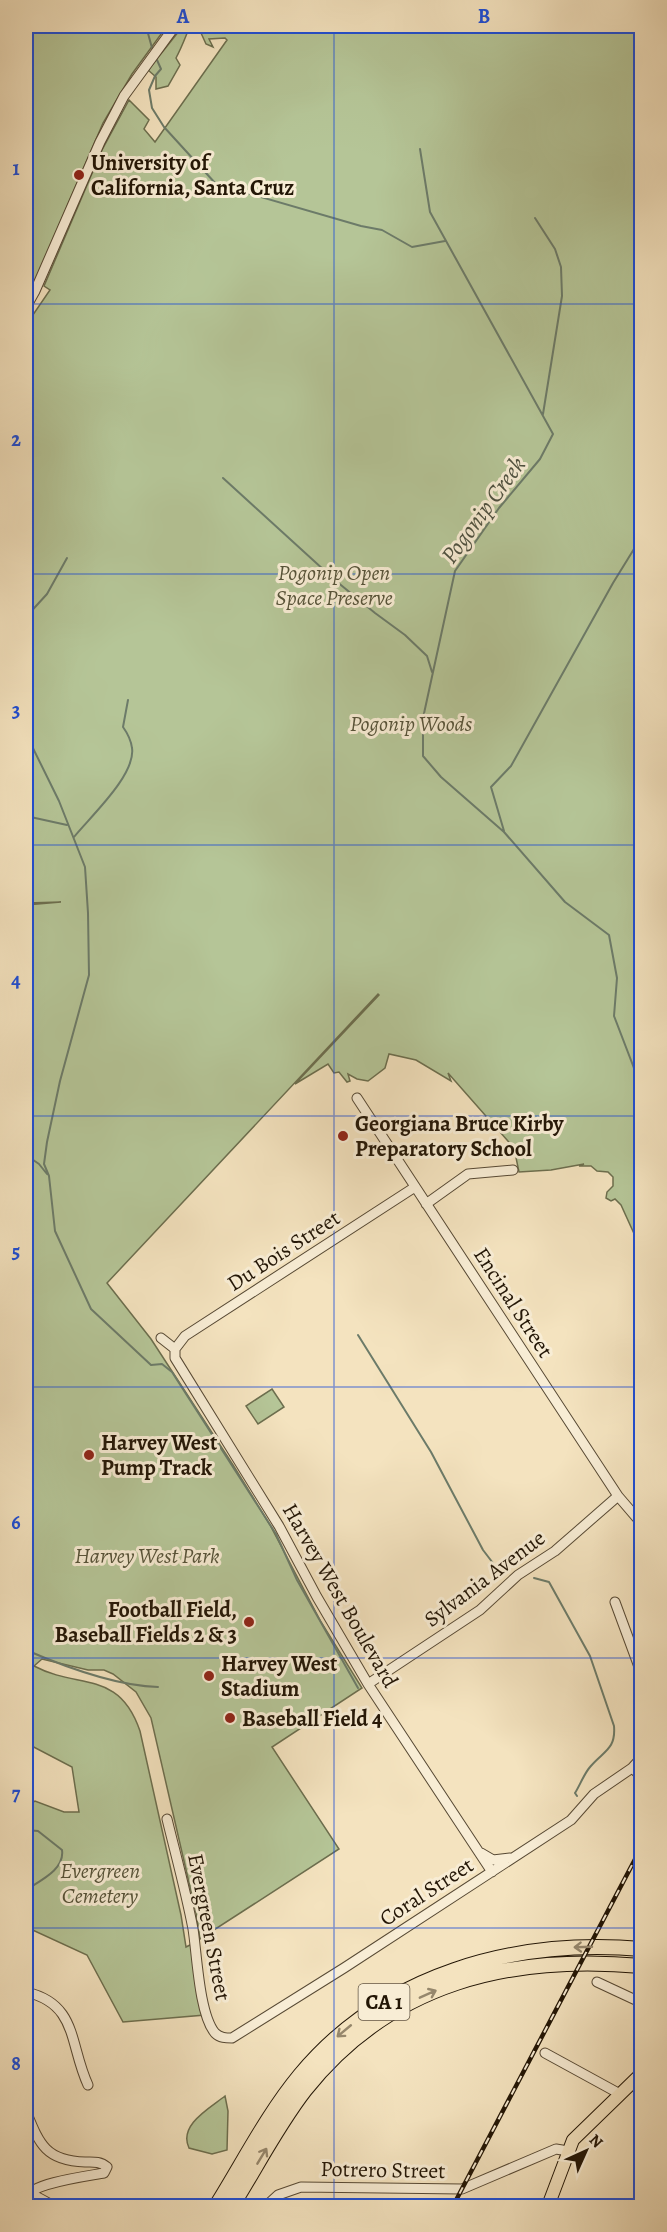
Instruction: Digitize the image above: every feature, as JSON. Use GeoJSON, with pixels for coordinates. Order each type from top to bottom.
{"type":"FeatureCollection","features":[{"type":"Feature","properties":{"kind":"highway","name":"CA 1"},"geometry":{"type":"LineString","coordinates":[[216,2206],[276,2108],[301,2074],[340,2034],[385,2001],[435,1976],[495,1957],[568,1948],[642,1949]]}},
{"type":"Feature","properties":{"kind":"highway","name":"CA 1"},"geometry":{"type":"LineString","coordinates":[[232,2206],[285,2119],[314,2080],[353,2041],[398,2009],[449,1985],[502,1970],[580,1964],[642,1966]]}},
{"type":"Feature","properties":{"kind":"main road"},"geometry":{"type":"LineString","coordinates":[[548,2206],[573,2140],[642,2073]]}},
{"type":"Feature","properties":{"kind":"street"},"geometry":{"type":"LineString","coordinates":[[26,307],[100,142],[124,96],[175,26]]}},
{"type":"Feature","properties":{"kind":"street","name":"Encinal Street"},"geometry":{"type":"LineString","coordinates":[[357,1098],[618,1496],[642,1524]]}},
{"type":"Feature","properties":{"kind":"street"},"geometry":{"type":"LineString","coordinates":[[426,1203],[468,1174],[513,1170]]}},
{"type":"Feature","properties":{"kind":"street","name":"Du Bois Street"},"geometry":{"type":"LineString","coordinates":[[176,1348],[185,1336],[415,1187]]}},
{"type":"Feature","properties":{"kind":"street"},"geometry":{"type":"LineString","coordinates":[[161,1338],[176,1348]]}},
{"type":"Feature","properties":{"kind":"street","name":"Harvey West Boulevard"},"geometry":{"type":"LineString","coordinates":[[176,1348],[175,1358],[179,1366],[279,1526],[368,1684],[492,1872]]}},
{"type":"Feature","properties":{"kind":"street","name":"Sylvania Avenue"},"geometry":{"type":"LineString","coordinates":[[368,1684],[480,1610],[518,1575],[555,1551],[618,1496]]}},
{"type":"Feature","properties":{"kind":"street"},"geometry":{"type":"LineString","coordinates":[[615,1602],[642,1675]]}},
{"type":"Feature","properties":{"kind":"street","name":"Coral Street"},"geometry":{"type":"LineString","coordinates":[[222,2037],[238,2036],[571,1820],[594,1794],[632,1768],[642,1757]]}},
{"type":"Feature","properties":{"kind":"street"},"geometry":{"type":"LineString","coordinates":[[632,1768],[642,1777]]}},
{"type":"Feature","properties":{"kind":"street","name":"Evergreen Street"},"geometry":{"type":"LineString","coordinates":[[167,1819],[193,1928],[202,1996],[209,2021],[215,2033],[222,2037]]}},
{"type":"Feature","properties":{"kind":"street"},"geometry":{"type":"LineString","coordinates":[[477,1850],[493,1860],[514,1857]]}},
{"type":"Feature","properties":{"kind":"street"},"geometry":{"type":"LineString","coordinates":[[597,1982],[642,2003]]}},
{"type":"Feature","properties":{"kind":"street"},"geometry":{"type":"LineString","coordinates":[[26,1992],[39,1995],[58,2007],[70,2030],[88,2085]]}},
{"type":"Feature","properties":{"kind":"street"},"geometry":{"type":"LineString","coordinates":[[545,2053],[620,2094]]}},
{"type":"Feature","properties":{"kind":"street"},"geometry":{"type":"LineString","coordinates":[[26,2111],[42,2147],[74,2162],[97,2162],[107,2167],[104,2173],[35,2188],[27,2194],[54,2206]]}},
{"type":"Feature","properties":{"kind":"street","name":"Potrero Street"},"geometry":{"type":"LineString","coordinates":[[266,2206],[278,2195],[301,2187],[462,2189],[556,2149],[568,2151]]}},
{"type":"Feature","properties":{"kind":"green space"},"geometry":{"type":"Polygon","coordinates":[[[26,26],[167,26],[132,74],[103,123],[36,279],[26,297],[26,26]]]}},
{"type":"Feature","properties":{"kind":"green space"},"geometry":{"type":"Polygon","coordinates":[[[183,26],[190,26],[176,58],[180,65],[168,86],[156,89],[156,77],[148,70],[183,26]]]}},
{"type":"Feature","properties":{"kind":"green space","name":"Pogonip Open Space Preserve"},"geometry":{"type":"Polygon","coordinates":[[[203,26],[641,26],[641,1249],[621,1205],[615,1199],[611,1201],[606,1198],[607,1192],[613,1186],[613,1177],[608,1172],[597,1171],[591,1166],[579,1166],[584,1164],[551,1170],[519,1172],[514,1148],[448,1073],[451,1081],[416,1060],[389,1054],[385,1068],[368,1081],[348,1074],[350,1081],[347,1082],[339,1072],[334,1073],[328,1064],[295,1084],[378,994],[107,1283],[151,1339],[233,1465],[270,1525],[321,1622],[362,1688],[272,1747],[339,1849],[200,1939],[151,1718],[136,1692],[113,1674],[104,1670],[88,1670],[42,1659],[34,1666],[109,1690],[121,1698],[131,1711],[140,1731],[186,1947],[194,1943],[205,2015],[123,2022],[87,1955],[26,1927],[26,1806],[35,1801],[64,1812],[79,1812],[72,1767],[26,1743],[26,905],[61,902],[26,903],[26,325],[50,290],[44,286],[102,150],[129,100],[149,120],[144,129],[155,142],[227,40],[225,38],[209,39],[213,47],[206,44],[201,33],[203,26]]]}},
{"type":"Feature","properties":{"kind":"green space"},"geometry":{"type":"Polygon","coordinates":[[[272,1389],[284,1407],[258,1424],[246,1406],[272,1389]]]}},
{"type":"Feature","properties":{"kind":"green space"},"geometry":{"type":"Polygon","coordinates":[[[225,2096],[228,2111],[227,2150],[212,2154],[189,2148],[188,2132],[192,2125],[197,2118],[225,2096]]]}},
{"type":"Feature","properties":{"kind":"waterway"},"geometry":{"type":"LineString","coordinates":[[146,26],[152,48]]}},
{"type":"Feature","properties":{"kind":"waterway"},"geometry":{"type":"LineString","coordinates":[[157,60],[161,69],[149,90],[152,108],[164,127],[216,184],[382,230],[412,247],[445,241]]}},
{"type":"Feature","properties":{"kind":"waterway","name":"Pogonip Creek"},"geometry":{"type":"LineString","coordinates":[[420,149],[430,212],[553,434],[540,459],[499,508],[455,571],[423,718],[423,756],[441,777],[504,832],[565,902],[609,935],[617,978],[614,1016],[642,1089]]}},
{"type":"Feature","properties":{"kind":"waterway"},"geometry":{"type":"LineString","coordinates":[[535,218],[555,249],[561,267],[562,296],[543,414]]}},
{"type":"Feature","properties":{"kind":"waterway"},"geometry":{"type":"LineString","coordinates":[[223,478],[336,581],[405,635],[427,656],[432,672]]}},
{"type":"Feature","properties":{"kind":"waterway"},"geometry":{"type":"LineString","coordinates":[[504,831],[491,787],[511,766],[613,583],[642,536]]}},
{"type":"Feature","properties":{"kind":"waterway"},"geometry":{"type":"LineString","coordinates":[[26,617],[47,594],[67,558]]}},
{"type":"Feature","properties":{"kind":"waterway"},"geometry":{"type":"LineString","coordinates":[[74,837],[120,783],[127,770],[132,748],[123,727],[128,700]]}},
{"type":"Feature","properties":{"kind":"waterway"},"geometry":{"type":"LineString","coordinates":[[26,734],[59,801],[85,867],[88,913],[89,975],[60,1081],[44,1164],[49,1176],[55,1231],[91,1309],[151,1365],[162,1364],[172,1372],[276,1534],[297,1580],[358,1688]]}},
{"type":"Feature","properties":{"kind":"waterway"},"geometry":{"type":"LineString","coordinates":[[26,816],[67,825]]}},
{"type":"Feature","properties":{"kind":"waterway"},"geometry":{"type":"LineString","coordinates":[[26,1155],[39,1164],[47,1174]]}},
{"type":"Feature","properties":{"kind":"waterway"},"geometry":{"type":"LineString","coordinates":[[358,1335],[431,1452],[483,1550],[496,1567],[508,1570]]}},
{"type":"Feature","properties":{"kind":"waterway"},"geometry":{"type":"LineString","coordinates":[[534,1578],[549,1582],[590,1656],[614,1726],[611,1745],[588,1770],[575,1793],[577,1796]]}},
{"type":"Feature","properties":{"kind":"waterway"},"geometry":{"type":"LineString","coordinates":[[26,1650],[108,1679],[158,1687]]}},
{"type":"Feature","properties":{"kind":"waterway"},"geometry":{"type":"LineString","coordinates":[[26,1830],[38,1831],[62,1850],[62,1857],[55,1869],[26,1890]]}},
{"type":"Feature","properties":{"kind":"railway"},"geometry":{"type":"LineString","coordinates":[[453,2206],[642,1846]]}},
{"type":"Feature","properties":{"kind":"place","name":"University of California, Santa Cruz"},"geometry":{"type":"Point","coordinates":[79,175]}},
{"type":"Feature","properties":{"kind":"place","name":"Georgiana Bruce Kirby Preparatory School"},"geometry":{"type":"Point","coordinates":[343,1136]}},
{"type":"Feature","properties":{"kind":"place","name":"Harvey West Pump Track"},"geometry":{"type":"Point","coordinates":[89,1455]}},
{"type":"Feature","properties":{"kind":"place","name":"Football Field, Baseball Fields 2 & 3"},"geometry":{"type":"Point","coordinates":[249,1622]}},
{"type":"Feature","properties":{"kind":"place","name":"Harvey West Stadium"},"geometry":{"type":"Point","coordinates":[209,1676]}},
{"type":"Feature","properties":{"kind":"place","name":"Baseball Field 4"},"geometry":{"type":"Point","coordinates":[230,1718]}},
{"type":"Feature","properties":{"kind":"park label","name":"Pogonip Woods"},"geometry":{"type":"Point","coordinates":[411,723]}},
{"type":"Feature","properties":{"kind":"park label","name":"Harvey West Park"},"geometry":{"type":"Point","coordinates":[147,1555]}},
{"type":"Feature","properties":{"kind":"park label","name":"Evergreen Cemetery"},"geometry":{"type":"Point","coordinates":[100,1883]}}]}
